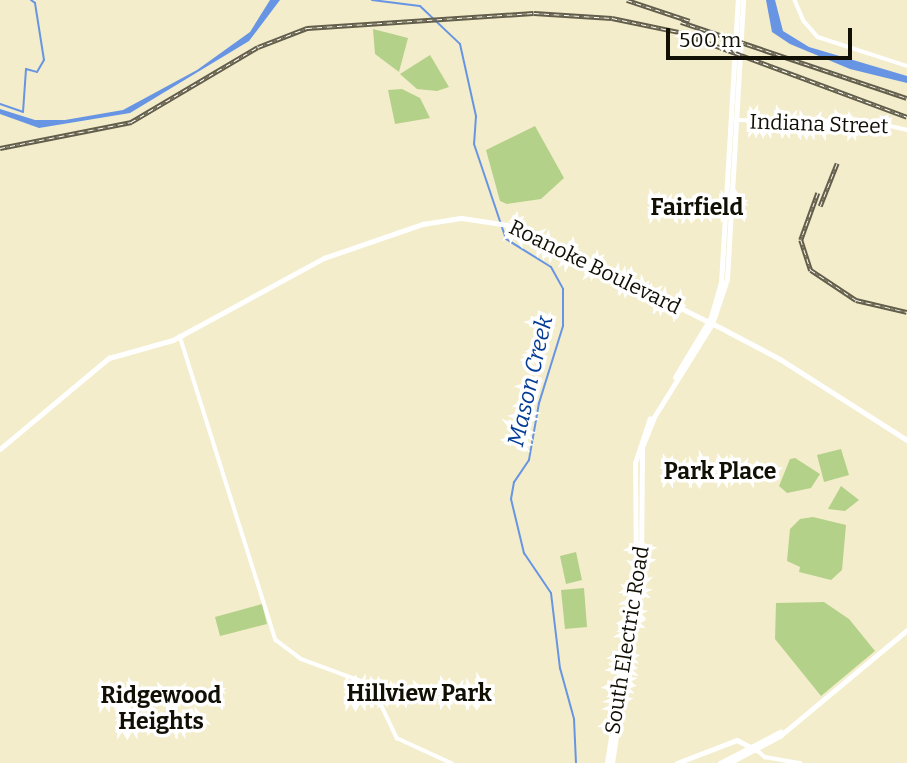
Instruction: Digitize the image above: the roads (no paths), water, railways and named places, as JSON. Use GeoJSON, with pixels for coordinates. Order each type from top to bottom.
{"type":"FeatureCollection","features":[{"type":"Feature","properties":{"kind":"main road","name":"South Electric Road"},"geometry":{"type":"LineString","coordinates":[[609,763],[636,573],[638,449],[651,415],[710,323],[722,276],[741,0]]}},
{"type":"Feature","properties":{"kind":"main road","name":"Roanoke Boulevard"},"geometry":{"type":"LineString","coordinates":[[0,449],[103,361],[180,336],[324,258],[436,221],[492,220],[501,222],[780,359],[907,440]]}},
{"type":"Feature","properties":{"kind":"main road"},"geometry":{"type":"LineString","coordinates":[[729,763],[785,731],[907,630]]}},
{"type":"Feature","properties":{"kind":"main road"},"geometry":{"type":"LineString","coordinates":[[677,763],[737,740],[756,749]]}},
{"type":"Feature","properties":{"kind":"main road"},"geometry":{"type":"LineString","coordinates":[[720,763],[756,749]]}},
{"type":"Feature","properties":{"kind":"street"},"geometry":{"type":"LineString","coordinates":[[795,0],[804,21],[818,37],[907,66]]}},
{"type":"Feature","properties":{"kind":"street","name":"Indiana Street"},"geometry":{"type":"LineString","coordinates":[[733,120],[873,122],[907,130]]}},
{"type":"Feature","properties":{"kind":"street"},"geometry":{"type":"LineString","coordinates":[[180,336],[277,642],[301,659],[372,685],[392,730],[404,743],[451,763]]}},
{"type":"Feature","properties":{"kind":"street"},"geometry":{"type":"LineString","coordinates":[[756,749],[765,757],[800,763]]}},
{"type":"Feature","properties":{"kind":"water"},"geometry":{"type":"Polygon","coordinates":[[[270,0],[280,0],[249,41],[130,113],[39,128],[0,114],[0,109],[35,120],[65,120],[123,110],[197,70],[250,32],[270,0]]]}},
{"type":"Feature","properties":{"kind":"water"},"geometry":{"type":"Polygon","coordinates":[[[766,0],[775,0],[783,31],[809,47],[907,76],[907,83],[850,69],[790,44],[772,32],[766,0]]]}},
{"type":"Feature","properties":{"kind":"waterway"},"geometry":{"type":"LineString","coordinates":[[0,104],[23,112],[26,69],[37,72],[44,60],[35,3],[31,0]]}},
{"type":"Feature","properties":{"kind":"waterway","name":"Mason Creek"},"geometry":{"type":"LineString","coordinates":[[372,0],[420,6],[460,44],[476,116],[474,144],[506,239],[551,267],[563,289],[563,326],[539,403],[529,460],[514,482],[511,499],[524,553],[551,593],[560,668],[574,719],[576,763]]}},
{"type":"Feature","properties":{"kind":"railway"},"geometry":{"type":"LineString","coordinates":[[627,0],[690,21]]}},
{"type":"Feature","properties":{"kind":"railway"},"geometry":{"type":"LineString","coordinates":[[0,148],[131,122],[258,47],[307,28],[534,13],[612,18],[679,32],[907,117]]}},
{"type":"Feature","properties":{"kind":"railway"},"geometry":{"type":"LineString","coordinates":[[681,22],[907,98]]}},
{"type":"Feature","properties":{"kind":"railway"},"geometry":{"type":"LineString","coordinates":[[820,206],[837,163]]}},
{"type":"Feature","properties":{"kind":"railway"},"geometry":{"type":"LineString","coordinates":[[818,193],[801,240],[811,270],[856,300],[907,312]]}},
{"type":"Feature","properties":{"kind":"district","name":"Fairfield"},"geometry":{"type":"Point","coordinates":[697,207]}},
{"type":"Feature","properties":{"kind":"district","name":"Park Place"},"geometry":{"type":"Point","coordinates":[720,471]}},
{"type":"Feature","properties":{"kind":"district","name":"Hillview Park"},"geometry":{"type":"Point","coordinates":[419,693]}},
{"type":"Feature","properties":{"kind":"district","name":"Ridgewood Heights"},"geometry":{"type":"Point","coordinates":[161,708]}}]}
